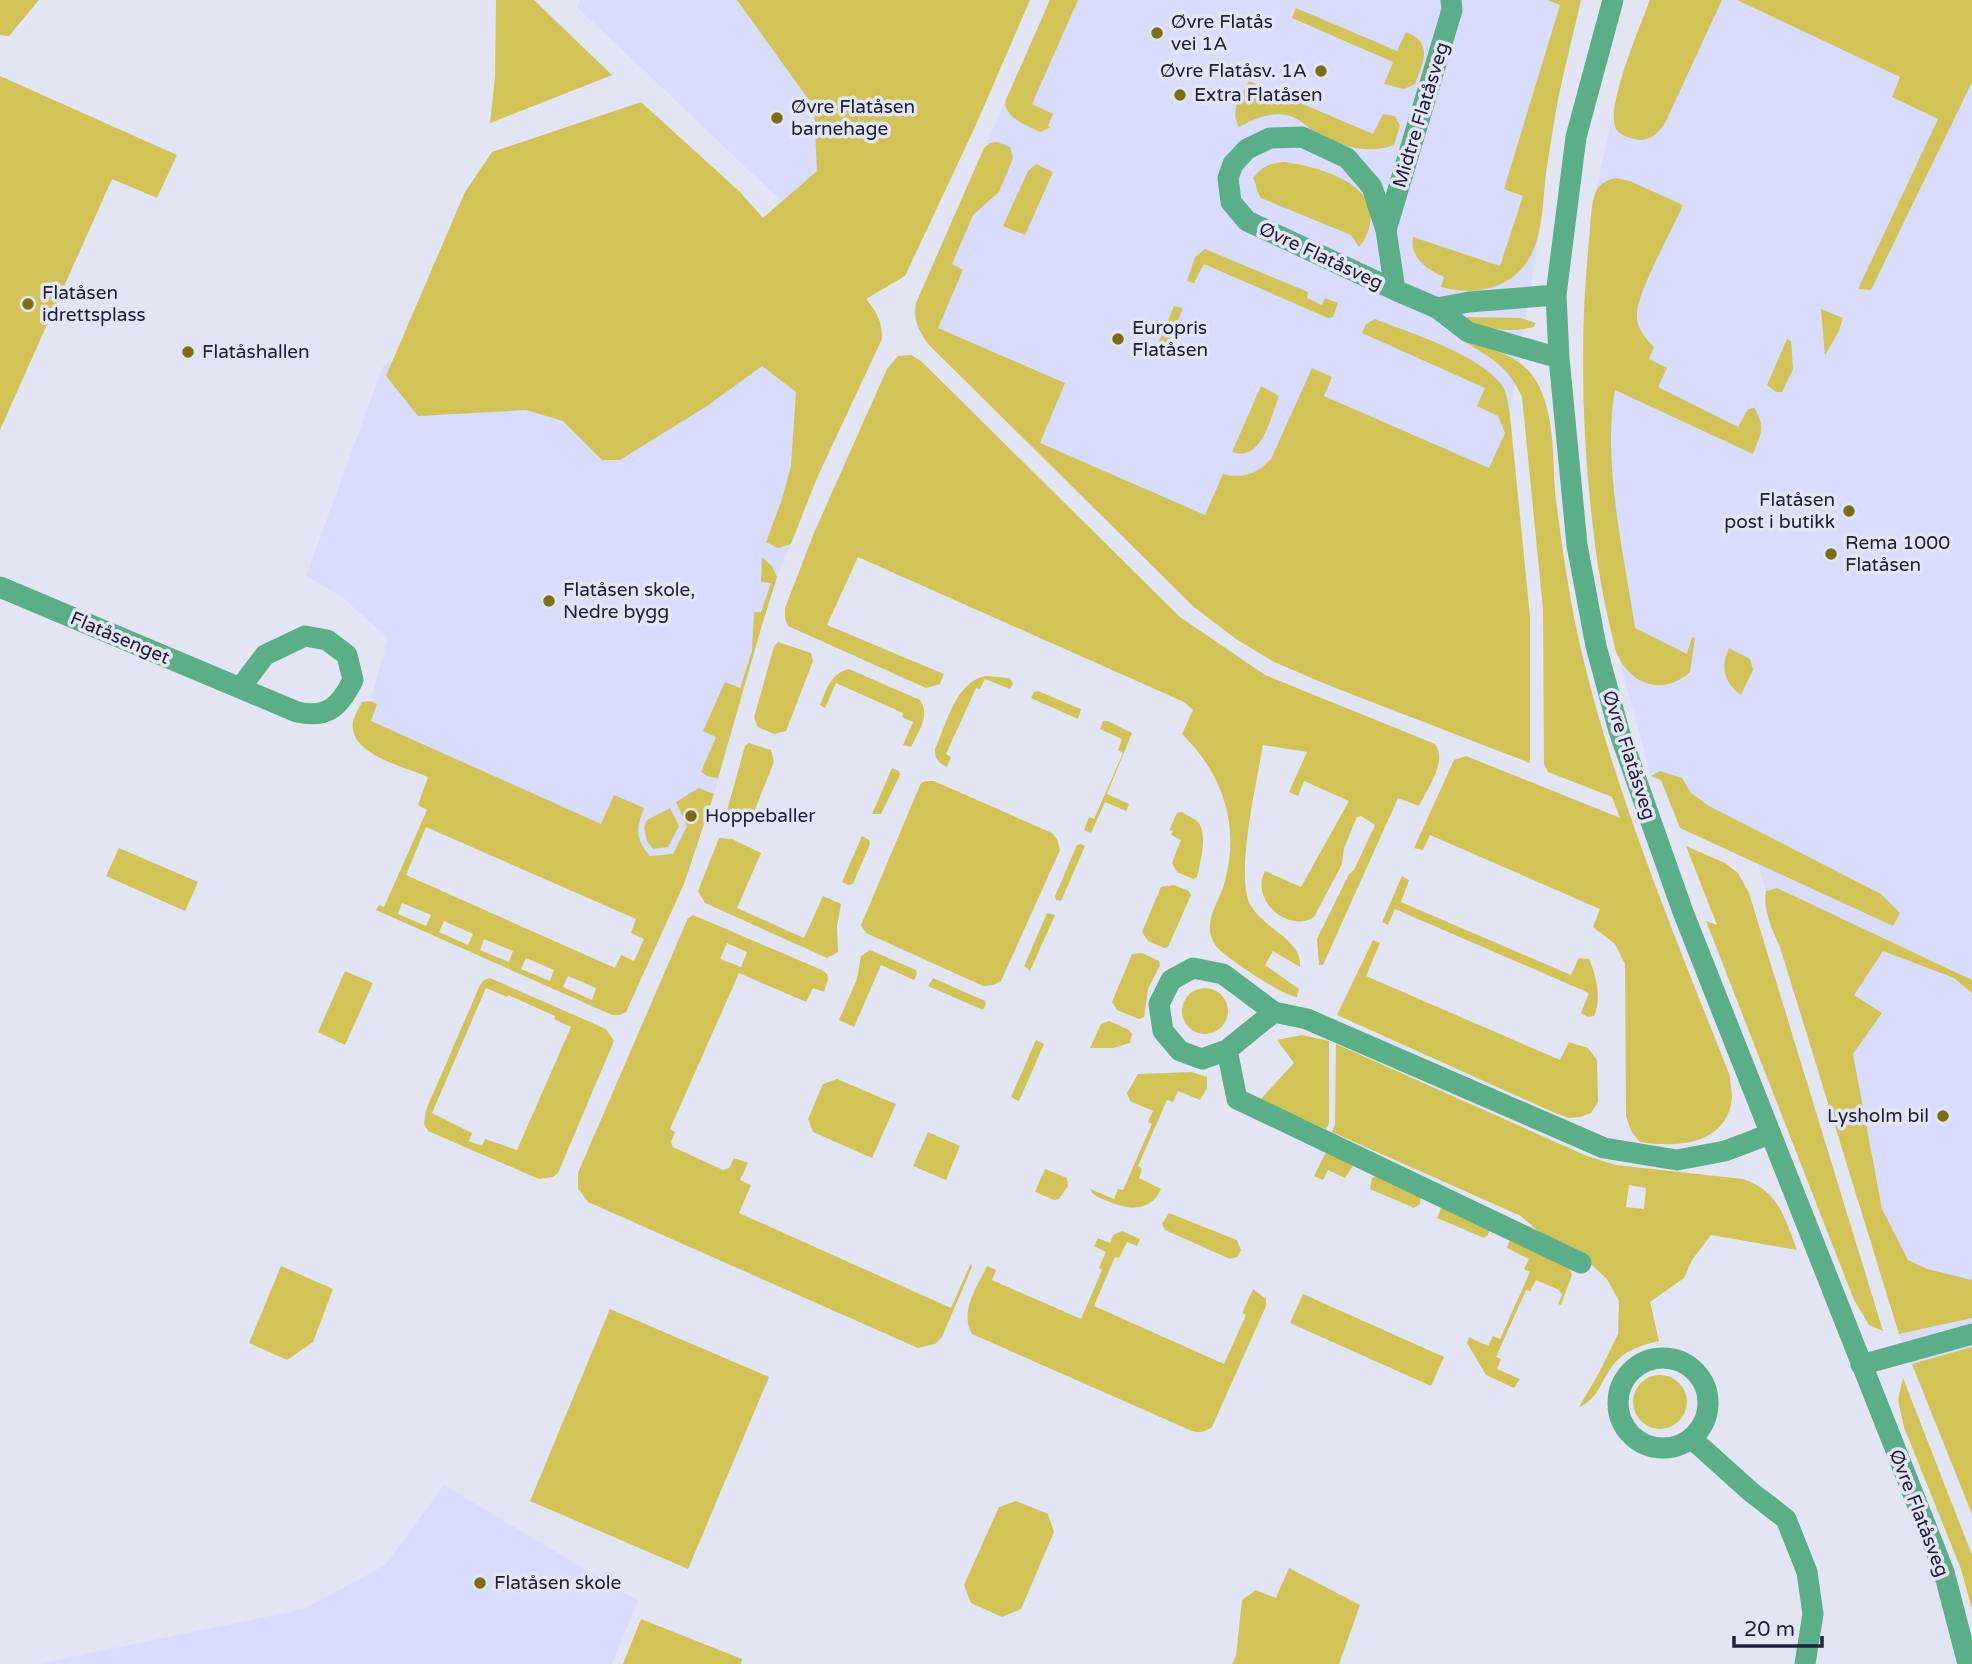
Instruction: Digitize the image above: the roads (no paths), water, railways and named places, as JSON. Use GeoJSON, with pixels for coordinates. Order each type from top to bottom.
{"type":"FeatureCollection","features":[{"type":"Feature","properties":{"kind":"street","name":"Midtre Flatåsveg"},"geometry":{"type":"LineString","coordinates":[[1387,230],[1452,10],[1451,0]]}},
{"type":"Feature","properties":{"kind":"street","name":"Øvre Flatåsveg"},"geometry":{"type":"LineString","coordinates":[[1613,0],[1576,137],[1556,295],[1559,358],[1577,545],[1596,646],[1619,731],[1682,912],[1944,1572],[1968,1664]]}},
{"type":"Feature","properties":{"kind":"street","name":"Øvre Flatåsveg"},"geometry":{"type":"LineString","coordinates":[[1395,290],[1387,230],[1372,187],[1347,158],[1302,137],[1270,138],[1247,149],[1233,164],[1228,178],[1231,202],[1247,221],[1395,290],[1437,308],[1468,332],[1559,358]]}},
{"type":"Feature","properties":{"kind":"street"},"geometry":{"type":"LineString","coordinates":[[1437,308],[1469,302],[1556,295]]}},
{"type":"Feature","properties":{"kind":"street","name":"Flatåsenget"},"geometry":{"type":"LineString","coordinates":[[0,587],[297,712],[311,715],[324,713],[343,701],[353,680],[347,654],[327,640],[305,636],[265,655],[240,688]]}},
{"type":"Feature","properties":{"kind":"street"},"geometry":{"type":"LineString","coordinates":[[1274,1012],[1227,1050],[1202,1059],[1180,1051],[1163,1031],[1159,1004],[1171,980],[1193,968],[1223,974],[1274,1012],[1307,1019],[1604,1149],[1677,1160],[1726,1151],[1770,1134]]}},
{"type":"Feature","properties":{"kind":"street"},"geometry":{"type":"LineString","coordinates":[[1227,1050],[1237,1099],[1581,1263]]}},
{"type":"Feature","properties":{"kind":"street"},"geometry":{"type":"LineString","coordinates":[[1861,1364],[1972,1334]]}},
{"type":"Feature","properties":{"kind":"street"},"geometry":{"type":"LineString","coordinates":[[1659,1357],[1672,1358],[1684,1362],[1696,1372],[1704,1384],[1708,1398],[1707,1413],[1701,1427],[1691,1438],[1671,1447],[1649,1446],[1635,1439],[1625,1428],[1617,1401],[1620,1388],[1635,1367],[1659,1357]]}},
{"type":"Feature","properties":{"kind":"street"},"geometry":{"type":"LineString","coordinates":[[1691,1438],[1751,1492],[1786,1519],[1807,1572],[1813,1615],[1805,1664]]}},
{"type":"Feature","properties":{"kind":"place","name":"Øvre Flatås vei 1A"},"geometry":{"type":"Point","coordinates":[1157,33]}},
{"type":"Feature","properties":{"kind":"place","name":"Øvre Flatåsv. 1A"},"geometry":{"type":"Point","coordinates":[1321,71]}},
{"type":"Feature","properties":{"kind":"place","name":"Extra Flatåsen"},"geometry":{"type":"Point","coordinates":[1180,95]}},
{"type":"Feature","properties":{"kind":"place","name":"Øvre Flatåsen barnehage"},"geometry":{"type":"Point","coordinates":[777,118]}},
{"type":"Feature","properties":{"kind":"place","name":"Flatåsen idrettsplass"},"geometry":{"type":"Point","coordinates":[28,304]}},
{"type":"Feature","properties":{"kind":"place","name":"Europris Flatåsen"},"geometry":{"type":"Point","coordinates":[1118,339]}},
{"type":"Feature","properties":{"kind":"place","name":"Flatåshallen"},"geometry":{"type":"Point","coordinates":[188,352]}},
{"type":"Feature","properties":{"kind":"place","name":"Flatåsen post i butikk"},"geometry":{"type":"Point","coordinates":[1849,511]}},
{"type":"Feature","properties":{"kind":"place","name":"Rema 1000 Flatåsen"},"geometry":{"type":"Point","coordinates":[1831,554]}},
{"type":"Feature","properties":{"kind":"place","name":"Flatåsen skole, Nedre bygg"},"geometry":{"type":"Point","coordinates":[549,601]}},
{"type":"Feature","properties":{"kind":"place","name":"Hoppeballer"},"geometry":{"type":"Point","coordinates":[691,816]}},
{"type":"Feature","properties":{"kind":"place","name":"Lysholm bil"},"geometry":{"type":"Point","coordinates":[1943,1116]}},
{"type":"Feature","properties":{"kind":"place","name":"Flatåsen skole"},"geometry":{"type":"Point","coordinates":[480,1583]}}]}
